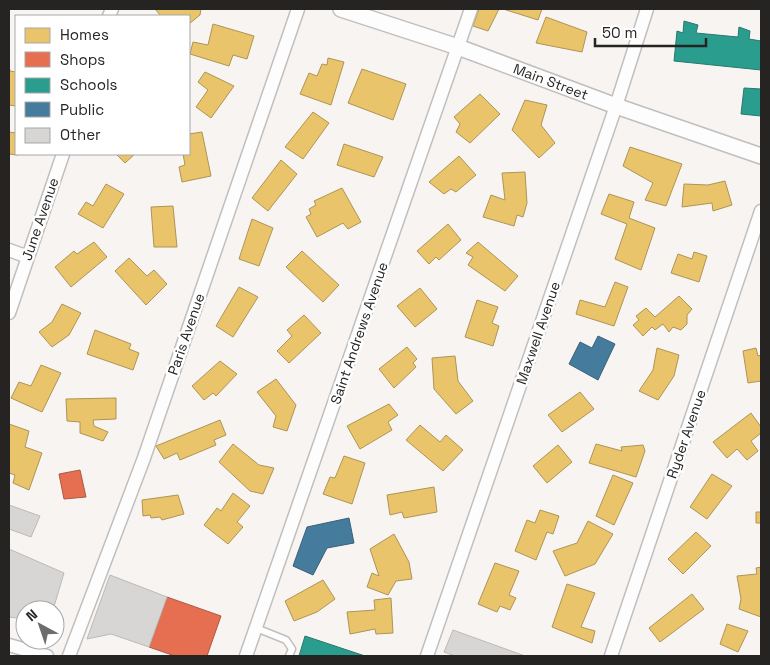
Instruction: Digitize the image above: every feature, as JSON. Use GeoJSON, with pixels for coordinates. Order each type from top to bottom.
{"type":"FeatureCollection","features":[{"type":"Feature","properties":{"kind":"street","name":"Paris Avenue"},"geometry":{"type":"LineString","coordinates":[[68,656],[144,458],[298,9]]}},
{"type":"Feature","properties":{"kind":"street","name":"Main Street"},"geometry":{"type":"LineString","coordinates":[[342,9],[458,47],[616,106],[761,156]]}},
{"type":"Feature","properties":{"kind":"street","name":"Saint Andrews Avenue"},"geometry":{"type":"LineString","coordinates":[[246,656],[471,9]]}},
{"type":"Feature","properties":{"kind":"street","name":"Maxwell Avenue"},"geometry":{"type":"LineString","coordinates":[[427,656],[616,106],[647,9]]}},
{"type":"Feature","properties":{"kind":"street","name":"June Avenue"},"geometry":{"type":"LineString","coordinates":[[9,313],[63,155]]}},
{"type":"Feature","properties":{"kind":"street","name":"Ryder Avenue"},"geometry":{"type":"LineString","coordinates":[[611,656],[761,211]]}},
{"type":"Feature","properties":{"kind":"street"},"geometry":{"type":"LineString","coordinates":[[9,250],[28,257]]}},
{"type":"Feature","properties":{"kind":"street"},"geometry":{"type":"LineString","coordinates":[[9,645],[47,656]]}},
{"type":"Feature","properties":{"kind":"lane"},"geometry":{"type":"LineString","coordinates":[[256,628],[286,640],[292,649],[289,656]]}},
{"type":"Feature","properties":{"kind":"building: Homes"},"geometry":{"type":"Polygon","coordinates":[[[155,9],[201,9],[200,15],[190,23],[190,15],[160,15],[155,9]]]}},
{"type":"Feature","properties":{"kind":"building: Homes"},"geometry":{"type":"Polygon","coordinates":[[[479,9],[499,9],[488,31],[473,26],[479,9]]]}},
{"type":"Feature","properties":{"kind":"building: Homes"},"geometry":{"type":"Polygon","coordinates":[[[503,9],[542,9],[538,20],[503,9]]]}},
{"type":"Feature","properties":{"kind":"building: Homes"},"geometry":{"type":"Polygon","coordinates":[[[546,17],[587,32],[582,52],[536,43],[546,17]]]}},
{"type":"Feature","properties":{"kind":"building: Homes"},"geometry":{"type":"Polygon","coordinates":[[[213,24],[254,36],[247,59],[233,55],[229,66],[190,54],[193,42],[208,45],[213,24]]]}},
{"type":"Feature","properties":{"kind":"building: Homes"},"geometry":{"type":"Polygon","coordinates":[[[328,58],[344,62],[331,105],[300,94],[309,73],[317,76],[322,64],[327,65],[328,58]]]}},
{"type":"Feature","properties":{"kind":"building: Homes"},"geometry":{"type":"Polygon","coordinates":[[[9,66],[10,71],[15,72],[15,106],[9,105],[9,66]]]}},
{"type":"Feature","properties":{"kind":"building: Homes"},"geometry":{"type":"Polygon","coordinates":[[[362,69],[406,84],[393,120],[348,103],[362,69]]]}},
{"type":"Feature","properties":{"kind":"building: Homes"},"geometry":{"type":"Polygon","coordinates":[[[205,72],[234,86],[211,118],[196,107],[208,90],[198,82],[205,72]]]}},
{"type":"Feature","properties":{"kind":"building: Homes"},"geometry":{"type":"Polygon","coordinates":[[[480,94],[500,114],[470,143],[456,132],[460,124],[454,117],[480,94]]]}},
{"type":"Feature","properties":{"kind":"building: Homes"},"geometry":{"type":"Polygon","coordinates":[[[525,100],[547,105],[541,125],[555,143],[539,158],[512,130],[525,100]]]}},
{"type":"Feature","properties":{"kind":"building: Homes"},"geometry":{"type":"Polygon","coordinates":[[[313,112],[329,123],[303,159],[285,147],[313,112]]]}},
{"type":"Feature","properties":{"kind":"building: Homes"},"geometry":{"type":"Polygon","coordinates":[[[9,132],[15,133],[15,155],[9,154],[9,132]]]}},
{"type":"Feature","properties":{"kind":"building: Homes"},"geometry":{"type":"Polygon","coordinates":[[[202,132],[211,176],[182,182],[179,167],[185,165],[183,155],[190,155],[190,134],[202,132]]]}},
{"type":"Feature","properties":{"kind":"building: Homes"},"geometry":{"type":"Polygon","coordinates":[[[344,144],[383,157],[374,177],[337,165],[344,144]]]}},
{"type":"Feature","properties":{"kind":"building: Homes"},"geometry":{"type":"Polygon","coordinates":[[[630,147],[682,164],[666,206],[645,200],[653,183],[623,166],[630,147]]]}},
{"type":"Feature","properties":{"kind":"building: Homes"},"geometry":{"type":"Polygon","coordinates":[[[117,155],[134,155],[125,163],[117,155]]]}},
{"type":"Feature","properties":{"kind":"building: Homes"},"geometry":{"type":"Polygon","coordinates":[[[459,156],[476,175],[456,192],[451,189],[444,194],[429,182],[459,156]]]}},
{"type":"Feature","properties":{"kind":"building: Homes"},"geometry":{"type":"Polygon","coordinates":[[[281,160],[297,174],[268,211],[252,198],[281,160]]]}},
{"type":"Feature","properties":{"kind":"building: Homes"},"geometry":{"type":"Polygon","coordinates":[[[525,172],[527,203],[523,217],[517,215],[514,226],[483,217],[491,195],[505,200],[502,173],[525,172]]]}},
{"type":"Feature","properties":{"kind":"building: Homes"},"geometry":{"type":"Polygon","coordinates":[[[725,181],[732,205],[713,211],[712,203],[682,207],[684,184],[708,185],[725,181]]]}},
{"type":"Feature","properties":{"kind":"building: Homes"},"geometry":{"type":"Polygon","coordinates":[[[106,184],[124,194],[103,228],[78,214],[86,202],[93,206],[106,184]]]}},
{"type":"Feature","properties":{"kind":"building: Homes"},"geometry":{"type":"Polygon","coordinates":[[[342,188],[361,222],[348,229],[343,223],[317,237],[306,217],[311,214],[309,209],[316,205],[314,201],[342,188]]]}},
{"type":"Feature","properties":{"kind":"building: Homes"},"geometry":{"type":"Polygon","coordinates":[[[609,194],[634,202],[629,218],[655,228],[641,270],[615,259],[627,224],[601,214],[609,194]]]}},
{"type":"Feature","properties":{"kind":"building: Homes"},"geometry":{"type":"Polygon","coordinates":[[[173,206],[177,247],[154,247],[151,207],[173,206]]]}},
{"type":"Feature","properties":{"kind":"building: Homes"},"geometry":{"type":"Polygon","coordinates":[[[252,219],[273,228],[259,266],[239,259],[252,219]]]}},
{"type":"Feature","properties":{"kind":"building: Homes"},"geometry":{"type":"Polygon","coordinates":[[[448,224],[461,240],[439,260],[436,257],[429,264],[417,251],[448,224]]]}},
{"type":"Feature","properties":{"kind":"building: Homes"},"geometry":{"type":"Polygon","coordinates":[[[94,242],[107,257],[71,287],[55,267],[74,251],[77,254],[94,242]]]}},
{"type":"Feature","properties":{"kind":"building: Homes"},"geometry":{"type":"Polygon","coordinates":[[[478,242],[518,276],[505,291],[468,265],[473,257],[466,253],[478,242]]]}},
{"type":"Feature","properties":{"kind":"building: Homes"},"geometry":{"type":"Polygon","coordinates":[[[302,251],[339,285],[323,302],[286,267],[302,251]]]}},
{"type":"Feature","properties":{"kind":"building: Homes"},"geometry":{"type":"Polygon","coordinates":[[[694,252],[707,256],[699,282],[671,273],[678,254],[692,259],[694,252]]]}},
{"type":"Feature","properties":{"kind":"building: Homes"},"geometry":{"type":"Polygon","coordinates":[[[129,258],[147,276],[154,270],[167,284],[146,305],[115,271],[129,258]]]}},
{"type":"Feature","properties":{"kind":"building: Homes"},"geometry":{"type":"Polygon","coordinates":[[[615,282],[628,287],[614,326],[576,314],[580,300],[605,307],[615,282]]]}},
{"type":"Feature","properties":{"kind":"building: Homes"},"geometry":{"type":"Polygon","coordinates":[[[239,287],[258,297],[233,337],[216,326],[239,287]]]}},
{"type":"Feature","properties":{"kind":"building: Homes"},"geometry":{"type":"Polygon","coordinates":[[[420,288],[437,309],[415,327],[397,306],[420,288]]]}},
{"type":"Feature","properties":{"kind":"building: Homes"},"geometry":{"type":"Polygon","coordinates":[[[679,296],[692,309],[687,315],[687,324],[681,330],[673,327],[669,332],[663,324],[655,330],[652,327],[643,336],[633,325],[639,320],[636,316],[646,308],[655,317],[679,296]]]}},
{"type":"Feature","properties":{"kind":"building: Homes"},"geometry":{"type":"Polygon","coordinates":[[[477,300],[498,307],[492,323],[499,326],[493,346],[465,337],[477,300]]]}},
{"type":"Feature","properties":{"kind":"building: Homes"},"geometry":{"type":"Polygon","coordinates":[[[62,304],[81,313],[69,335],[52,347],[39,332],[52,322],[62,304]]]}},
{"type":"Feature","properties":{"kind":"building: Homes"},"geometry":{"type":"Polygon","coordinates":[[[304,315],[321,333],[289,363],[277,351],[292,336],[287,330],[304,315]]]}},
{"type":"Feature","properties":{"kind":"building: Homes"},"geometry":{"type":"Polygon","coordinates":[[[95,330],[131,344],[129,349],[139,353],[133,370],[87,354],[95,330]]]}},
{"type":"Feature","properties":{"kind":"building: Homes"},"geometry":{"type":"Polygon","coordinates":[[[407,347],[417,359],[413,363],[416,367],[394,388],[379,369],[407,347]]]}},
{"type":"Feature","properties":{"kind":"building: Homes"},"geometry":{"type":"Polygon","coordinates":[[[657,348],[679,355],[674,376],[658,400],[639,391],[653,370],[657,348]]]}},
{"type":"Feature","properties":{"kind":"building: Homes"},"geometry":{"type":"Polygon","coordinates":[[[756,348],[758,356],[761,355],[761,381],[748,383],[743,351],[756,348]]]}},
{"type":"Feature","properties":{"kind":"building: Homes"},"geometry":{"type":"Polygon","coordinates":[[[455,356],[458,381],[473,401],[456,414],[434,389],[432,358],[455,356]]]}},
{"type":"Feature","properties":{"kind":"building: Homes"},"geometry":{"type":"Polygon","coordinates":[[[220,361],[237,374],[216,396],[213,393],[204,400],[192,386],[220,361]]]}},
{"type":"Feature","properties":{"kind":"building: Homes"},"geometry":{"type":"Polygon","coordinates":[[[41,365],[61,373],[42,412],[11,398],[19,382],[31,386],[41,365]]]}},
{"type":"Feature","properties":{"kind":"building: Homes"},"geometry":{"type":"Polygon","coordinates":[[[276,379],[296,405],[287,431],[273,427],[276,416],[257,392],[276,379]]]}},
{"type":"Feature","properties":{"kind":"building: Homes"},"geometry":{"type":"Polygon","coordinates":[[[580,392],[594,409],[562,432],[548,415],[580,392]]]}},
{"type":"Feature","properties":{"kind":"building: Homes"},"geometry":{"type":"Polygon","coordinates":[[[116,398],[116,419],[93,420],[94,426],[108,432],[103,441],[80,433],[80,422],[67,421],[66,399],[116,398]]]}},
{"type":"Feature","properties":{"kind":"building: Homes"},"geometry":{"type":"Polygon","coordinates":[[[389,404],[398,415],[388,422],[392,430],[360,449],[347,426],[389,404]]]}},
{"type":"Feature","properties":{"kind":"building: Homes"},"geometry":{"type":"Polygon","coordinates":[[[751,413],[761,427],[761,433],[751,441],[758,451],[747,460],[737,449],[727,458],[713,442],[751,413]]]}},
{"type":"Feature","properties":{"kind":"building: Homes"},"geometry":{"type":"Polygon","coordinates":[[[220,420],[226,435],[214,440],[216,445],[180,460],[177,453],[164,459],[156,446],[220,420]]]}},
{"type":"Feature","properties":{"kind":"building: Homes"},"geometry":{"type":"Polygon","coordinates":[[[9,424],[29,431],[25,447],[42,453],[29,490],[13,483],[15,475],[9,473],[9,424]]]}},
{"type":"Feature","properties":{"kind":"building: Homes"},"geometry":{"type":"Polygon","coordinates":[[[420,425],[440,442],[446,435],[463,450],[443,471],[406,440],[420,425]]]}},
{"type":"Feature","properties":{"kind":"building: Homes"},"geometry":{"type":"Polygon","coordinates":[[[233,444],[259,465],[274,468],[263,494],[250,491],[219,462],[233,444]]]}},
{"type":"Feature","properties":{"kind":"building: Homes"},"geometry":{"type":"Polygon","coordinates":[[[596,444],[622,451],[621,447],[643,445],[645,451],[636,477],[589,463],[596,444]]]}},
{"type":"Feature","properties":{"kind":"building: Homes"},"geometry":{"type":"Polygon","coordinates":[[[558,445],[572,462],[547,483],[533,466],[558,445]]]}},
{"type":"Feature","properties":{"kind":"building: Homes"},"geometry":{"type":"Polygon","coordinates":[[[344,456],[365,463],[352,504],[323,494],[330,477],[335,478],[344,456]]]}},
{"type":"Feature","properties":{"kind":"building: Homes"},"geometry":{"type":"Polygon","coordinates":[[[712,474],[732,486],[707,519],[690,507],[712,474]]]}},
{"type":"Feature","properties":{"kind":"building: Homes"},"geometry":{"type":"Polygon","coordinates":[[[613,475],[633,483],[614,525],[596,516],[613,475]]]}},
{"type":"Feature","properties":{"kind":"building: Homes"},"geometry":{"type":"Polygon","coordinates":[[[434,487],[437,512],[404,518],[402,512],[390,515],[387,495],[434,487]]]}},
{"type":"Feature","properties":{"kind":"building: Homes"},"geometry":{"type":"Polygon","coordinates":[[[233,493],[250,506],[237,522],[243,527],[228,544],[204,525],[217,508],[221,511],[233,493]]]}},
{"type":"Feature","properties":{"kind":"building: Homes"},"geometry":{"type":"Polygon","coordinates":[[[178,495],[184,514],[162,520],[160,517],[151,518],[150,515],[143,516],[142,500],[178,495]]]}},
{"type":"Feature","properties":{"kind":"building: Homes"},"geometry":{"type":"Polygon","coordinates":[[[540,510],[559,516],[553,534],[547,532],[536,560],[515,551],[527,520],[535,523],[540,510]]]}},
{"type":"Feature","properties":{"kind":"building: Homes"},"geometry":{"type":"Polygon","coordinates":[[[756,512],[761,512],[761,523],[756,523],[756,512]]]}},
{"type":"Feature","properties":{"kind":"building: Homes"},"geometry":{"type":"Polygon","coordinates":[[[588,521],[613,534],[595,564],[565,576],[553,551],[577,543],[588,521]]]}},
{"type":"Feature","properties":{"kind":"building: Homes"},"geometry":{"type":"Polygon","coordinates":[[[696,532],[711,546],[683,574],[668,559],[696,532]]]}},
{"type":"Feature","properties":{"kind":"building: Homes"},"geometry":{"type":"Polygon","coordinates":[[[394,534],[409,562],[412,579],[396,581],[388,595],[367,587],[372,573],[379,576],[370,549],[394,534]]]}},
{"type":"Feature","properties":{"kind":"building: Homes"},"geometry":{"type":"Polygon","coordinates":[[[495,563],[519,571],[509,595],[516,598],[510,610],[500,606],[497,612],[478,604],[495,563]]]}},
{"type":"Feature","properties":{"kind":"building: Homes"},"geometry":{"type":"Polygon","coordinates":[[[761,567],[761,617],[739,609],[741,599],[737,576],[757,574],[756,568],[761,567]]]}},
{"type":"Feature","properties":{"kind":"building: Homes"},"geometry":{"type":"Polygon","coordinates":[[[323,580],[335,599],[317,612],[294,621],[285,601],[323,580]]]}},
{"type":"Feature","properties":{"kind":"building: Homes"},"geometry":{"type":"Polygon","coordinates":[[[567,584],[595,593],[581,627],[595,631],[592,643],[552,627],[567,584]]]}},
{"type":"Feature","properties":{"kind":"building: Homes"},"geometry":{"type":"Polygon","coordinates":[[[692,594],[704,609],[660,642],[649,628],[692,594]]]}},
{"type":"Feature","properties":{"kind":"building: Homes"},"geometry":{"type":"Polygon","coordinates":[[[391,598],[393,633],[376,634],[375,629],[350,634],[347,612],[375,610],[374,600],[391,598]]]}},
{"type":"Feature","properties":{"kind":"building: Homes"},"geometry":{"type":"Polygon","coordinates":[[[727,624],[748,631],[738,652],[720,644],[727,624]]]}},
{"type":"Feature","properties":{"kind":"building: Shops"},"geometry":{"type":"Polygon","coordinates":[[[80,470],[86,497],[64,499],[59,474],[80,470]]]}},
{"type":"Feature","properties":{"kind":"building: Shops"},"geometry":{"type":"Polygon","coordinates":[[[167,597],[221,616],[207,656],[175,656],[149,647],[167,597]]]}},
{"type":"Feature","properties":{"kind":"building: Schools"},"geometry":{"type":"Polygon","coordinates":[[[684,21],[698,25],[696,33],[738,37],[739,27],[750,31],[749,39],[761,41],[761,70],[674,61],[677,31],[683,33],[684,21]]]}},
{"type":"Feature","properties":{"kind":"building: Schools"},"geometry":{"type":"Polygon","coordinates":[[[744,88],[761,89],[761,116],[741,114],[744,88]]]}},
{"type":"Feature","properties":{"kind":"building: Schools"},"geometry":{"type":"Polygon","coordinates":[[[305,636],[365,656],[299,656],[305,636]]]}},
{"type":"Feature","properties":{"kind":"building: Public"},"geometry":{"type":"Polygon","coordinates":[[[598,336],[615,344],[598,380],[569,364],[580,342],[592,348],[598,336]]]}},
{"type":"Feature","properties":{"kind":"building: Public"},"geometry":{"type":"Polygon","coordinates":[[[349,518],[354,543],[327,548],[313,575],[293,566],[307,527],[349,518]]]}},
{"type":"Feature","properties":{"kind":"building: Other"},"geometry":{"type":"Polygon","coordinates":[[[9,505],[40,516],[31,537],[9,529],[9,505]]]}},
{"type":"Feature","properties":{"kind":"building: Other"},"geometry":{"type":"Polygon","coordinates":[[[9,549],[64,573],[56,600],[15,600],[15,618],[9,617],[9,549]]]}},
{"type":"Feature","properties":{"kind":"building: Other"},"geometry":{"type":"Polygon","coordinates":[[[110,575],[167,597],[149,647],[111,634],[87,639],[110,575]]]}},
{"type":"Feature","properties":{"kind":"building: Other"},"geometry":{"type":"Polygon","coordinates":[[[453,630],[525,656],[455,656],[444,652],[453,630]]]}}]}
